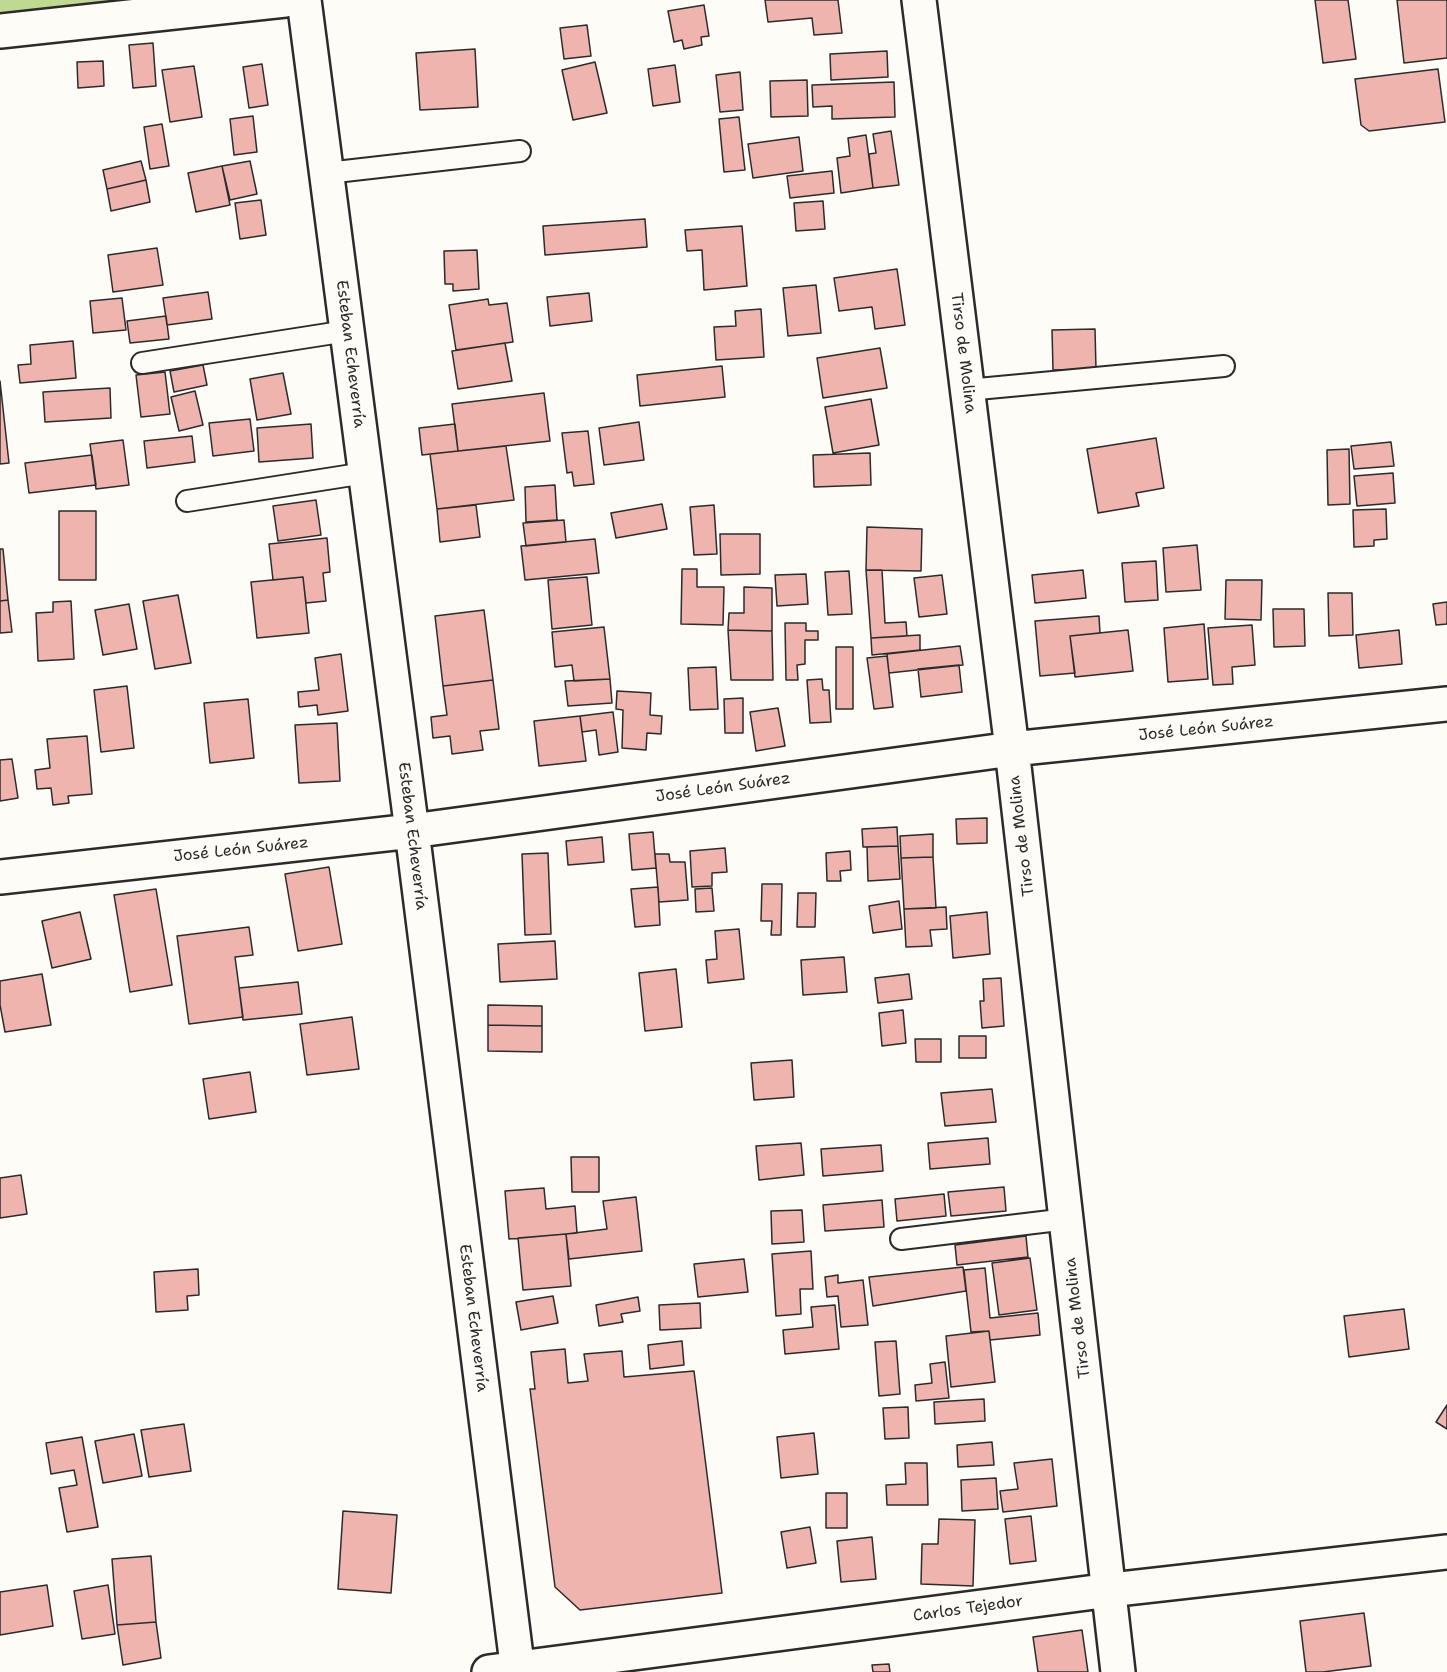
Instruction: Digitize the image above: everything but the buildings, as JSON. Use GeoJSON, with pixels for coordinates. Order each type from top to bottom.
{"type":"FeatureCollection","features":[{"type":"Feature","properties":{"kind":"street"},"geometry":{"type":"LineString","coordinates":[[0,31],[285,0]]}},
{"type":"Feature","properties":{"kind":"street","name":"Esteban Echeverría"},"geometry":{"type":"LineString","coordinates":[[304,0],[412,831],[508,1671]]}},
{"type":"Feature","properties":{"kind":"street","name":"Tirso de Molina"},"geometry":{"type":"LineString","coordinates":[[920,0],[1012,748],[1118,1672]]}},
{"type":"Feature","properties":{"kind":"street","name":"José León Suárez"},"geometry":{"type":"LineString","coordinates":[[0,877],[412,831],[1012,748],[1447,704]]}},
{"type":"Feature","properties":{"kind":"street","name":"Carlos Tejedor"},"geometry":{"type":"LineString","coordinates":[[508,1671],[1110,1590],[1447,1552]]}},
{"type":"Feature","properties":{"kind":"lane"},"geometry":{"type":"LineString","coordinates":[[327,173],[520,151]]}},
{"type":"Feature","properties":{"kind":"lane"},"geometry":{"type":"LineString","coordinates":[[142,363],[347,331]]}},
{"type":"Feature","properties":{"kind":"lane"},"geometry":{"type":"LineString","coordinates":[[967,390],[1224,366]]}},
{"type":"Feature","properties":{"kind":"lane"},"geometry":{"type":"LineString","coordinates":[[187,501],[365,473]]}},
{"type":"Feature","properties":{"kind":"lane"},"geometry":{"type":"LineString","coordinates":[[901,1239],[1066,1220]]}},
{"type":"Feature","properties":{"kind":"green space"},"geometry":{"type":"Polygon","coordinates":[[[0,0],[285,0],[0,31],[0,0]]]}}]}
